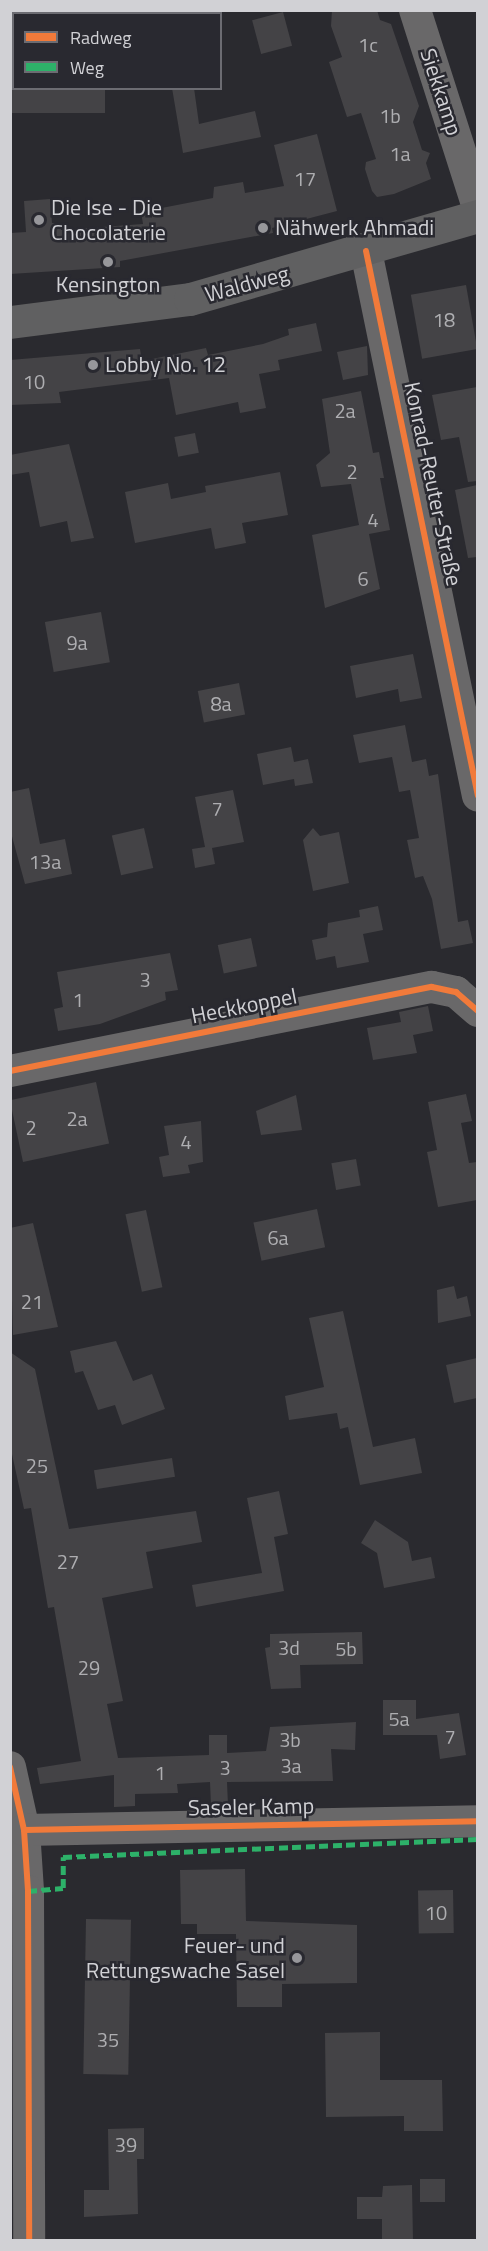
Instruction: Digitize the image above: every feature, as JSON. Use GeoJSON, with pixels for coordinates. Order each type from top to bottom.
{"type":"FeatureCollection","features":[{"type":"Feature","properties":{"kind":"main road","name":"Waldweg"},"geometry":{"type":"LineString","coordinates":[[10,322],[190,299],[366,251],[477,216]]}},
{"type":"Feature","properties":{"kind":"street","name":"Siekkamp"},"geometry":{"type":"LineString","coordinates":[[415,10],[477,208]]}},
{"type":"Feature","properties":{"kind":"street","name":"Konrad-Reuter-Straße"},"geometry":{"type":"LineString","coordinates":[[366,251],[477,796]]}},
{"type":"Feature","properties":{"kind":"street","name":"Heckkoppel"},"geometry":{"type":"LineString","coordinates":[[10,1071],[432,987],[456,992],[477,1011]]}},
{"type":"Feature","properties":{"kind":"street"},"geometry":{"type":"LineString","coordinates":[[10,1767],[24,1830],[19,2021],[29,2241]]}},
{"type":"Feature","properties":{"kind":"street","name":"Saseler Kamp"},"geometry":{"type":"LineString","coordinates":[[24,1830],[477,1821]]}},
{"type":"Feature","properties":{"kind":"building"},"geometry":{"type":"Polygon","coordinates":[[[332,10],[377,10],[380,20],[391,24],[419,106],[413,122],[422,150],[430,153],[426,163],[431,179],[394,194],[377,197],[372,191],[365,169],[366,162],[376,159],[361,113],[347,117],[329,62],[342,57],[331,26],[332,10]]]}},
{"type":"Feature","properties":{"kind":"building"},"geometry":{"type":"Polygon","coordinates":[[[283,12],[292,46],[261,54],[252,20],[283,12]]]}},
{"type":"Feature","properties":{"kind":"building"},"geometry":{"type":"Polygon","coordinates":[[[10,88],[12,90],[105,90],[105,113],[10,113],[10,88]]]}},
{"type":"Feature","properties":{"kind":"building"},"geometry":{"type":"Polygon","coordinates":[[[172,90],[194,90],[199,124],[255,111],[261,137],[183,153],[172,90]]]}},
{"type":"Feature","properties":{"kind":"building"},"geometry":{"type":"Polygon","coordinates":[[[317,134],[337,211],[272,228],[273,233],[120,261],[120,267],[10,274],[10,233],[26,232],[24,201],[50,199],[52,223],[61,223],[61,230],[143,224],[141,212],[213,198],[214,187],[243,182],[245,193],[284,186],[274,145],[317,134]]]}},
{"type":"Feature","properties":{"kind":"building"},"geometry":{"type":"Polygon","coordinates":[[[466,285],[477,349],[422,359],[411,295],[466,285]]]}},
{"type":"Feature","properties":{"kind":"building"},"geometry":{"type":"Polygon","coordinates":[[[316,323],[322,351],[278,360],[280,370],[259,374],[266,408],[240,413],[238,402],[176,415],[169,378],[59,392],[61,403],[10,405],[10,360],[140,349],[142,361],[206,348],[208,355],[263,344],[289,335],[288,329],[316,323]]]}},
{"type":"Feature","properties":{"kind":"building"},"geometry":{"type":"Polygon","coordinates":[[[367,346],[368,375],[343,380],[337,352],[367,346]]]}},
{"type":"Feature","properties":{"kind":"building"},"geometry":{"type":"Polygon","coordinates":[[[477,387],[477,481],[468,482],[459,437],[441,440],[432,395],[477,387]]]}},
{"type":"Feature","properties":{"kind":"building"},"geometry":{"type":"Polygon","coordinates":[[[361,391],[373,453],[379,452],[384,478],[380,478],[390,530],[369,534],[380,589],[325,608],[312,535],[359,525],[351,484],[321,487],[316,465],[330,453],[322,399],[361,391]]]}},
{"type":"Feature","properties":{"kind":"building"},"geometry":{"type":"Polygon","coordinates":[[[195,433],[199,453],[178,457],[174,437],[195,433]]]}},
{"type":"Feature","properties":{"kind":"building"},"geometry":{"type":"Polygon","coordinates":[[[69,444],[94,538],[71,542],[67,521],[40,527],[29,472],[10,475],[10,455],[69,444]]]}},
{"type":"Feature","properties":{"kind":"building"},"geometry":{"type":"Polygon","coordinates":[[[280,472],[288,515],[242,523],[246,543],[215,549],[211,528],[135,543],[125,492],[168,483],[171,499],[206,492],[205,486],[280,472]]]}},
{"type":"Feature","properties":{"kind":"building"},"geometry":{"type":"Polygon","coordinates":[[[477,485],[477,557],[468,558],[455,490],[477,485]]]}},
{"type":"Feature","properties":{"kind":"building"},"geometry":{"type":"Polygon","coordinates":[[[101,612],[110,662],[54,672],[45,622],[101,612]]]}},
{"type":"Feature","properties":{"kind":"building"},"geometry":{"type":"Polygon","coordinates":[[[413,654],[422,698],[400,702],[398,689],[356,698],[350,666],[413,654]]]}},
{"type":"Feature","properties":{"kind":"building"},"geometry":{"type":"Polygon","coordinates":[[[239,683],[245,714],[204,722],[198,691],[239,683]]]}},
{"type":"Feature","properties":{"kind":"building"},"geometry":{"type":"Polygon","coordinates":[[[405,725],[412,762],[426,759],[429,776],[438,774],[458,922],[468,920],[473,943],[441,949],[432,899],[423,876],[415,878],[407,840],[419,838],[410,790],[399,792],[392,757],[359,763],[353,735],[405,725]]]}},
{"type":"Feature","properties":{"kind":"building"},"geometry":{"type":"Polygon","coordinates":[[[291,747],[294,762],[308,759],[313,783],[295,786],[294,779],[263,785],[257,754],[291,747]]]}},
{"type":"Feature","properties":{"kind":"building"},"geometry":{"type":"Polygon","coordinates":[[[29,788],[40,844],[65,839],[72,874],[25,884],[10,829],[10,792],[29,788]]]}},
{"type":"Feature","properties":{"kind":"building"},"geometry":{"type":"Polygon","coordinates":[[[233,790],[244,842],[212,848],[215,864],[195,868],[192,849],[205,847],[195,797],[233,790]]]}},
{"type":"Feature","properties":{"kind":"building"},"geometry":{"type":"Polygon","coordinates":[[[144,828],[153,868],[121,875],[112,835],[144,828]]]}},
{"type":"Feature","properties":{"kind":"building"},"geometry":{"type":"Polygon","coordinates":[[[313,828],[320,836],[339,832],[349,883],[313,891],[303,840],[313,828]]]}},
{"type":"Feature","properties":{"kind":"building"},"geometry":{"type":"Polygon","coordinates":[[[378,906],[383,930],[363,934],[369,962],[337,968],[335,956],[316,960],[312,940],[327,937],[328,923],[360,917],[359,910],[378,906]]]}},
{"type":"Feature","properties":{"kind":"building"},"geometry":{"type":"Polygon","coordinates":[[[251,938],[257,966],[224,973],[218,945],[251,938]]]}},
{"type":"Feature","properties":{"kind":"building"},"geometry":{"type":"Polygon","coordinates":[[[170,953],[178,990],[165,992],[166,1000],[100,1024],[58,1031],[54,1009],[63,1007],[57,972],[170,953]]]}},
{"type":"Feature","properties":{"kind":"building"},"geometry":{"type":"Polygon","coordinates":[[[428,1006],[433,1031],[413,1035],[417,1053],[373,1060],[367,1028],[401,1022],[399,1012],[428,1006]]]}},
{"type":"Feature","properties":{"kind":"building"},"geometry":{"type":"Polygon","coordinates":[[[96,1082],[109,1144],[23,1162],[10,1100],[96,1082]]]}},
{"type":"Feature","properties":{"kind":"building"},"geometry":{"type":"Polygon","coordinates":[[[466,1094],[472,1121],[461,1123],[469,1163],[477,1162],[477,1200],[438,1207],[427,1152],[437,1150],[428,1102],[466,1094]]]}},
{"type":"Feature","properties":{"kind":"building"},"geometry":{"type":"Polygon","coordinates":[[[296,1095],[302,1130],[261,1135],[256,1111],[296,1095]]]}},
{"type":"Feature","properties":{"kind":"building"},"geometry":{"type":"Polygon","coordinates":[[[201,1121],[203,1162],[188,1165],[190,1173],[163,1177],[159,1157],[169,1155],[164,1126],[201,1121]]]}},
{"type":"Feature","properties":{"kind":"building"},"geometry":{"type":"Polygon","coordinates":[[[356,1159],[361,1186],[336,1190],[331,1163],[356,1159]]]}},
{"type":"Feature","properties":{"kind":"building"},"geometry":{"type":"Polygon","coordinates":[[[317,1209],[325,1247],[262,1261],[253,1223],[317,1209]]]}},
{"type":"Feature","properties":{"kind":"building"},"geometry":{"type":"Polygon","coordinates":[[[146,1210],[162,1287],[142,1292],[125,1214],[146,1210]]]}},
{"type":"Feature","properties":{"kind":"building"},"geometry":{"type":"Polygon","coordinates":[[[33,1223],[58,1327],[13,1335],[10,1228],[33,1223]]]}},
{"type":"Feature","properties":{"kind":"building"},"geometry":{"type":"Polygon","coordinates":[[[454,1286],[457,1299],[467,1296],[471,1316],[438,1323],[437,1290],[454,1286]]]}},
{"type":"Feature","properties":{"kind":"building"},"geometry":{"type":"Polygon","coordinates":[[[343,1311],[373,1447],[415,1438],[422,1473],[360,1485],[348,1427],[340,1429],[337,1413],[289,1420],[285,1396],[324,1387],[309,1318],[343,1311]]]}},
{"type":"Feature","properties":{"kind":"building"},"geometry":{"type":"Polygon","coordinates":[[[116,1341],[133,1381],[152,1374],[165,1409],[122,1425],[115,1405],[98,1410],[83,1371],[75,1373],[70,1351],[116,1341]]]}},
{"type":"Feature","properties":{"kind":"building"},"geometry":{"type":"Polygon","coordinates":[[[10,1352],[35,1369],[69,1529],[196,1511],[202,1542],[146,1552],[153,1588],[102,1598],[123,1701],[107,1704],[118,1758],[209,1755],[209,1735],[227,1735],[227,1753],[266,1751],[270,1727],[356,1722],[355,1750],[331,1749],[333,1781],[227,1782],[228,1805],[211,1806],[210,1782],[177,1784],[178,1793],[135,1794],[135,1806],[114,1807],[114,1775],[40,1784],[37,1768],[81,1761],[54,1607],[48,1608],[31,1508],[24,1509],[10,1445],[10,1352]]]}},
{"type":"Feature","properties":{"kind":"building"},"geometry":{"type":"Polygon","coordinates":[[[477,1358],[477,1398],[454,1403],[446,1365],[477,1358]]]}},
{"type":"Feature","properties":{"kind":"building"},"geometry":{"type":"Polygon","coordinates":[[[172,1458],[175,1477],[97,1489],[94,1470],[172,1458]]]}},
{"type":"Feature","properties":{"kind":"building"},"geometry":{"type":"Polygon","coordinates":[[[279,1491],[288,1534],[274,1537],[284,1591],[196,1607],[192,1585],[262,1573],[247,1498],[279,1491]]]}},
{"type":"Feature","properties":{"kind":"building"},"geometry":{"type":"Polygon","coordinates":[[[375,1520],[408,1542],[412,1561],[431,1557],[435,1578],[384,1588],[377,1553],[361,1543],[375,1520]]]}},
{"type":"Feature","properties":{"kind":"building"},"geometry":{"type":"Polygon","coordinates":[[[362,1632],[363,1664],[300,1665],[301,1688],[271,1689],[265,1648],[270,1647],[270,1634],[362,1632]]]}},
{"type":"Feature","properties":{"kind":"building"},"geometry":{"type":"Polygon","coordinates":[[[383,1700],[416,1700],[416,1719],[459,1713],[466,1755],[440,1759],[437,1735],[383,1735],[383,1700]]]}},
{"type":"Feature","properties":{"kind":"building","name":"Feuer- und Rettungswache Sasel"},"geometry":{"type":"Polygon","coordinates":[[[245,1869],[246,1921],[357,1925],[357,1983],[282,1984],[282,2007],[237,2007],[236,1934],[197,1934],[197,1924],[181,1924],[180,1870],[245,1869]]]}},
{"type":"Feature","properties":{"kind":"building"},"geometry":{"type":"Polygon","coordinates":[[[453,1890],[454,1933],[419,1934],[418,1891],[453,1890]]]}},
{"type":"Feature","properties":{"kind":"building"},"geometry":{"type":"Polygon","coordinates":[[[86,1919],[131,1920],[128,2075],[83,2074],[86,1919]]]}},
{"type":"Feature","properties":{"kind":"building"},"geometry":{"type":"Polygon","coordinates":[[[380,2032],[380,2080],[442,2080],[443,2131],[404,2131],[404,2116],[326,2117],[325,2033],[380,2032]]]}},
{"type":"Feature","properties":{"kind":"building"},"geometry":{"type":"Polygon","coordinates":[[[144,2128],[144,2159],[137,2159],[138,2214],[84,2217],[84,2190],[109,2190],[108,2129],[144,2128]]]}},
{"type":"Feature","properties":{"kind":"building"},"geometry":{"type":"Polygon","coordinates":[[[420,2179],[445,2179],[445,2202],[420,2202],[420,2179]]]}},
{"type":"Feature","properties":{"kind":"building"},"geometry":{"type":"Polygon","coordinates":[[[412,2185],[413,2241],[382,2241],[382,2219],[357,2219],[357,2197],[382,2197],[383,2186],[412,2185]]]}},
{"type":"Feature","properties":{"kind":"marked path"},"geometry":{"type":"LineString","coordinates":[[28,1891],[63,1888],[63,1857],[478,1839]]}},
{"type":"Feature","properties":{"kind":"cycle path"},"geometry":{"type":"LineString","coordinates":[[366,251],[478,796]]}},
{"type":"Feature","properties":{"kind":"cycle path"},"geometry":{"type":"LineString","coordinates":[[10,1071],[432,987],[456,992],[478,1011]]}},
{"type":"Feature","properties":{"kind":"cycle path"},"geometry":{"type":"LineString","coordinates":[[10,1767],[24,1830],[28,1891],[29,2240]]}},
{"type":"Feature","properties":{"kind":"cycle path"},"geometry":{"type":"LineString","coordinates":[[24,1830],[478,1821]]}},
{"type":"Feature","properties":{"kind":"place","name":"Die Ise - Die Chocolaterie"},"geometry":{"type":"Point","coordinates":[39,220]}},
{"type":"Feature","properties":{"kind":"place","name":"Nähwerk Ahmadi"},"geometry":{"type":"Point","coordinates":[263,228]}},
{"type":"Feature","properties":{"kind":"place","name":"Kensington"},"geometry":{"type":"Point","coordinates":[108,262]}},
{"type":"Feature","properties":{"kind":"place","name":"Lobby No. 12"},"geometry":{"type":"Point","coordinates":[93,365]}},
{"type":"Feature","properties":{"kind":"place","name":"Feuer- und Rettungswache Sasel"},"geometry":{"type":"Point","coordinates":[297,1958]}}]}
